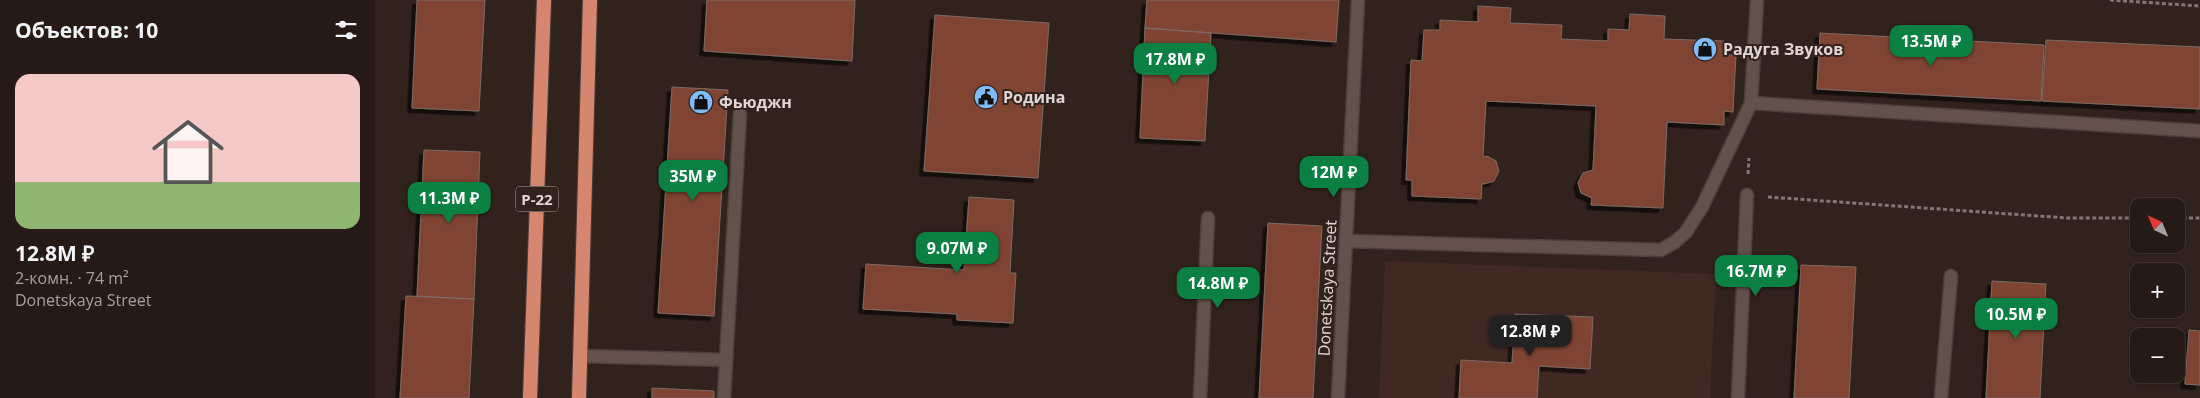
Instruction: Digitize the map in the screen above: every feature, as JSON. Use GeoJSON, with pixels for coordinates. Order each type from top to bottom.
{"type":"FeatureCollection","features":[{"type":"Feature","properties":{"kind":"highway","name":"Р-22"},"geometry":{"type":"LineString","coordinates":[[530,398],[544,0]]}},
{"type":"Feature","properties":{"kind":"highway"},"geometry":{"type":"LineString","coordinates":[[579,398],[590,0]]}},
{"type":"Feature","properties":{"kind":"street","name":"Donetskaya Street"},"geometry":{"type":"LineString","coordinates":[[1338,398],[1358,0]]}},
{"type":"Feature","properties":{"kind":"street"},"geometry":{"type":"LineString","coordinates":[[1346,241],[1661,250],[1675,242],[1686,232],[1703,207],[1751,103],[1757,0]]}},
{"type":"Feature","properties":{"kind":"street"},"geometry":{"type":"LineString","coordinates":[[1751,103],[2200,132]]}},
{"type":"Feature","properties":{"kind":"street"},"geometry":{"type":"LineString","coordinates":[[724,398],[740,114]]}},
{"type":"Feature","properties":{"kind":"street"},"geometry":{"type":"LineString","coordinates":[[1738,398],[1747,195]]}},
{"type":"Feature","properties":{"kind":"street"},"geometry":{"type":"LineString","coordinates":[[1200,398],[1208,218]]}},
{"type":"Feature","properties":{"kind":"street"},"geometry":{"type":"LineString","coordinates":[[1941,398],[1951,276]]}},
{"type":"Feature","properties":{"kind":"street"},"geometry":{"type":"LineString","coordinates":[[580,356],[726,360]]}},
{"type":"Feature","properties":{"kind":"path"},"geometry":{"type":"LineString","coordinates":[[2110,0],[2200,6]]}},
{"type":"Feature","properties":{"kind":"path"},"geometry":{"type":"LineString","coordinates":[[1747,195],[2067,218],[2130,218]]}},
{"type":"Feature","properties":{"kind":"path"},"geometry":{"type":"LineString","coordinates":[[2185,218],[2200,218]]}},
{"type":"Feature","properties":{"kind":"shaded area"},"geometry":{"type":"Polygon","coordinates":[[[1385,261],[1716,274],[1710,398],[1379,398],[1385,261]]]}},
{"type":"Feature","properties":{"kind":"building"},"geometry":{"type":"Polygon","coordinates":[[[417,0],[485,0],[479,111],[412,108],[417,0]]]}},
{"type":"Feature","properties":{"kind":"building"},"geometry":{"type":"Polygon","coordinates":[[[707,0],[855,0],[852,61],[704,51],[707,0]]]}},
{"type":"Feature","properties":{"kind":"building"},"geometry":{"type":"Polygon","coordinates":[[[1147,0],[1339,0],[1336,42],[1145,28],[1147,0]]]}},
{"type":"Feature","properties":{"kind":"building"},"geometry":{"type":"Polygon","coordinates":[[[1478,6],[1511,8],[1510,23],[1562,25],[1561,39],[1608,41],[1608,29],[1629,30],[1630,14],[1665,16],[1664,39],[1724,41],[1723,55],[1736,55],[1733,112],[1724,111],[1724,125],[1667,122],[1663,208],[1591,205],[1592,198],[1581,193],[1578,183],[1583,173],[1593,170],[1596,106],[1486,101],[1483,157],[1487,156],[1496,161],[1499,171],[1494,181],[1482,183],[1481,199],[1412,196],[1412,180],[1406,180],[1411,60],[1422,61],[1424,30],[1440,30],[1440,20],[1478,22],[1478,6]]]}},
{"type":"Feature","properties":{"kind":"building","name":"Родина"},"geometry":{"type":"Polygon","coordinates":[[[935,15],[1049,23],[1038,178],[924,171],[935,15]]]}},
{"type":"Feature","properties":{"kind":"building"},"geometry":{"type":"Polygon","coordinates":[[[1145,28],[1211,33],[1205,141],[1140,138],[1145,28]]]}},
{"type":"Feature","properties":{"kind":"building"},"geometry":{"type":"Polygon","coordinates":[[[1820,33],[2044,45],[2041,101],[1817,89],[1820,33]]]}},
{"type":"Feature","properties":{"kind":"building"},"geometry":{"type":"Polygon","coordinates":[[[2046,40],[2200,47],[2200,109],[2042,101],[2046,40]]]}},
{"type":"Feature","properties":{"kind":"building"},"geometry":{"type":"Polygon","coordinates":[[[672,87],[728,90],[714,316],[658,313],[672,87]]]}},
{"type":"Feature","properties":{"kind":"building"},"geometry":{"type":"Polygon","coordinates":[[[424,150],[480,152],[474,299],[417,296],[424,150]]]}},
{"type":"Feature","properties":{"kind":"building"},"geometry":{"type":"Polygon","coordinates":[[[969,197],[1014,200],[1010,273],[1016,273],[1013,323],[957,320],[957,314],[863,309],[866,264],[964,270],[969,197]]]}},
{"type":"Feature","properties":{"kind":"building"},"geometry":{"type":"Polygon","coordinates":[[[1268,223],[1322,226],[1313,398],[1259,398],[1268,223]]]}},
{"type":"Feature","properties":{"kind":"building"},"geometry":{"type":"Polygon","coordinates":[[[1801,265],[1856,267],[1849,398],[1794,398],[1801,265]]]}},
{"type":"Feature","properties":{"kind":"building"},"geometry":{"type":"Polygon","coordinates":[[[1992,281],[2046,284],[2040,398],[1986,398],[1992,281]]]}},
{"type":"Feature","properties":{"kind":"building"},"geometry":{"type":"Polygon","coordinates":[[[406,296],[474,299],[469,398],[400,398],[406,296]]]}},
{"type":"Feature","properties":{"kind":"building"},"geometry":{"type":"Polygon","coordinates":[[[1515,314],[1593,317],[1590,369],[1539,366],[1537,398],[1459,398],[1461,360],[1512,363],[1515,314]]]}},
{"type":"Feature","properties":{"kind":"building"},"geometry":{"type":"Polygon","coordinates":[[[2189,330],[2200,331],[2200,385],[2185,384],[2189,330]]]}},
{"type":"Feature","properties":{"kind":"building"},"geometry":{"type":"Polygon","coordinates":[[[652,388],[714,391],[714,398],[652,398],[652,388]]]}},
{"type":"Feature","properties":{"kind":"place","name":"Радуга Звуков"},"geometry":{"type":"Point","coordinates":[1705,49]}},
{"type":"Feature","properties":{"kind":"place","name":"Родина"},"geometry":{"type":"Point","coordinates":[986,97]}},
{"type":"Feature","properties":{"kind":"place","name":"Фьюджн"},"geometry":{"type":"Point","coordinates":[701,102]}}]}
